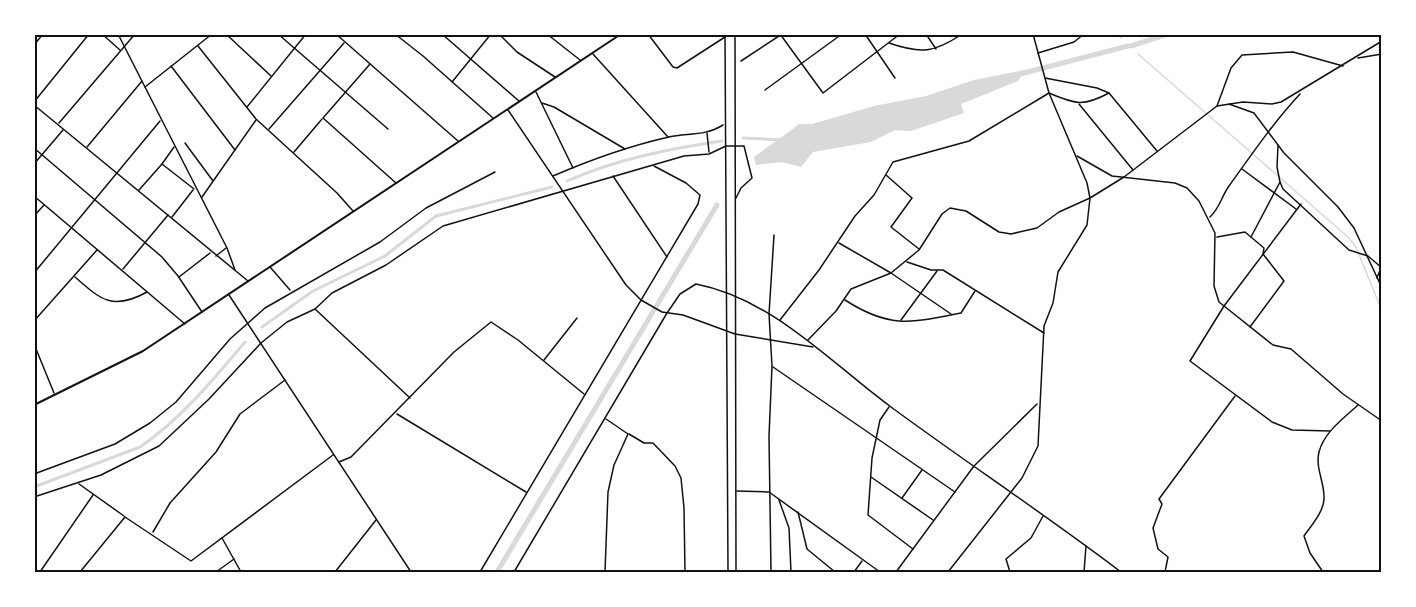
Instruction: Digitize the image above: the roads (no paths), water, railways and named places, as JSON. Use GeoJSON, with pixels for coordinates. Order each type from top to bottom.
{"type":"FeatureCollection","features":[{"type":"Feature","properties":{"kind":"highway"},"geometry":{"type":"LineString","coordinates":[[34,405],[143,351],[621,34]]}},
{"type":"Feature","properties":{"kind":"street"},"geometry":{"type":"LineString","coordinates":[[34,45],[43,34]]}},
{"type":"Feature","properties":{"kind":"street"},"geometry":{"type":"LineString","coordinates":[[89,34],[34,103],[248,281]]}},
{"type":"Feature","properties":{"kind":"street"},"geometry":{"type":"LineString","coordinates":[[102,34],[121,51]]}},
{"type":"Feature","properties":{"kind":"street"},"geometry":{"type":"LineString","coordinates":[[118,34],[194,188],[227,248],[236,271]]}},
{"type":"Feature","properties":{"kind":"street"},"geometry":{"type":"LineString","coordinates":[[58,124],[135,34]]}},
{"type":"Feature","properties":{"kind":"street"},"geometry":{"type":"LineString","coordinates":[[226,34],[272,76]]}},
{"type":"Feature","properties":{"kind":"street"},"geometry":{"type":"LineString","coordinates":[[278,34],[319,72],[388,129]]}},
{"type":"Feature","properties":{"kind":"street"},"geometry":{"type":"LineString","coordinates":[[246,108],[306,34]]}},
{"type":"Feature","properties":{"kind":"street"},"geometry":{"type":"LineString","coordinates":[[336,34],[459,142]]}},
{"type":"Feature","properties":{"kind":"street"},"geometry":{"type":"LineString","coordinates":[[395,34],[494,119]]}},
{"type":"Feature","properties":{"kind":"street"},"geometry":{"type":"LineString","coordinates":[[442,34],[492,79],[516,95],[520,102]]}},
{"type":"Feature","properties":{"kind":"street"},"geometry":{"type":"LineString","coordinates":[[452,82],[492,34]]}},
{"type":"Feature","properties":{"kind":"street"},"geometry":{"type":"LineString","coordinates":[[499,34],[516,52],[556,78]]}},
{"type":"Feature","properties":{"kind":"street"},"geometry":{"type":"LineString","coordinates":[[547,34],[581,61]]}},
{"type":"Feature","properties":{"kind":"street"},"geometry":{"type":"LineString","coordinates":[[648,34],[677,68],[725,36]]}},
{"type":"Feature","properties":{"kind":"street"},"geometry":{"type":"LineString","coordinates":[[735,34],[736,573]]}},
{"type":"Feature","properties":{"kind":"street"},"geometry":{"type":"LineString","coordinates":[[765,90],[842,34]]}},
{"type":"Feature","properties":{"kind":"street"},"geometry":{"type":"LineString","coordinates":[[865,34],[895,78]]}},
{"type":"Feature","properties":{"kind":"street"},"geometry":{"type":"LineString","coordinates":[[741,61],[781,35],[823,93],[900,34]]}},
{"type":"Feature","properties":{"kind":"street"},"geometry":{"type":"LineString","coordinates":[[926,34],[937,50]]}},
{"type":"Feature","properties":{"kind":"street"},"geometry":{"type":"LineString","coordinates":[[888,43],[912,50],[937,50],[962,34]]}},
{"type":"Feature","properties":{"kind":"street"},"geometry":{"type":"LineString","coordinates":[[948,573],[1028,467],[1038,446],[1038,403],[1044,333],[1057,287],[1056,278],[1086,229],[1090,198],[1076,155],[1049,93],[1033,34]]}},
{"type":"Feature","properties":{"kind":"street"},"geometry":{"type":"LineString","coordinates":[[1038,53],[1074,42],[1084,34]]}},
{"type":"Feature","properties":{"kind":"street"},"geometry":{"type":"LineString","coordinates":[[145,87],[210,35]]}},
{"type":"Feature","properties":{"kind":"street"},"geometry":{"type":"LineString","coordinates":[[725,36],[728,573]]}},
{"type":"Feature","properties":{"kind":"street"},"geometry":{"type":"LineString","coordinates":[[807,341],[851,289],[891,273],[919,250],[942,214],[950,208],[966,211],[992,229],[1011,234],[1041,227],[1059,212],[1090,198],[1124,177],[1217,106],[1275,104],[1302,91],[1382,41]]}},
{"type":"Feature","properties":{"kind":"street"},"geometry":{"type":"LineString","coordinates":[[268,130],[345,42]]}},
{"type":"Feature","properties":{"kind":"street"},"geometry":{"type":"LineString","coordinates":[[198,46],[256,119],[337,193],[354,212]]}},
{"type":"Feature","properties":{"kind":"street"},"geometry":{"type":"LineString","coordinates":[[1217,106],[1231,68],[1242,55],[1293,52],[1344,66]]}},
{"type":"Feature","properties":{"kind":"street"},"geometry":{"type":"LineString","coordinates":[[593,53],[668,137]]}},
{"type":"Feature","properties":{"kind":"street"},"geometry":{"type":"LineString","coordinates":[[1357,58],[1382,54]]}},
{"type":"Feature","properties":{"kind":"street"},"geometry":{"type":"LineString","coordinates":[[294,153],[370,64]]}},
{"type":"Feature","properties":{"kind":"street"},"geometry":{"type":"LineString","coordinates":[[171,66],[235,150]]}},
{"type":"Feature","properties":{"kind":"street"},"geometry":{"type":"LineString","coordinates":[[1044,78],[1097,88],[1109,93],[1157,151]]}},
{"type":"Feature","properties":{"kind":"street"},"geometry":{"type":"LineString","coordinates":[[86,148],[142,81]]}},
{"type":"Feature","properties":{"kind":"street"},"geometry":{"type":"LineString","coordinates":[[536,91],[573,168]]}},
{"type":"Feature","properties":{"kind":"street"},"geometry":{"type":"LineString","coordinates":[[1209,218],[1216,212],[1221,198],[1268,129],[1302,91]]}},
{"type":"Feature","properties":{"kind":"street"},"geometry":{"type":"LineString","coordinates":[[779,321],[855,216],[874,195],[885,174],[896,160],[969,141],[1049,93],[1079,103],[1091,103],[1109,93]]}},
{"type":"Feature","properties":{"kind":"street"},"geometry":{"type":"LineString","coordinates":[[542,103],[564,113],[626,150]]}},
{"type":"Feature","properties":{"kind":"street"},"geometry":{"type":"LineString","coordinates":[[1079,103],[1133,170]]}},
{"type":"Feature","properties":{"kind":"street"},"geometry":{"type":"LineString","coordinates":[[1225,104],[1250,111],[1268,129],[1284,153],[1338,207],[1354,228],[1382,288]]}},
{"type":"Feature","properties":{"kind":"street"},"geometry":{"type":"LineString","coordinates":[[508,109],[626,285],[641,300],[657,310],[683,315],[735,334],[816,348]]}},
{"type":"Feature","properties":{"kind":"street"},"geometry":{"type":"LineString","coordinates":[[323,118],[396,184]]}},
{"type":"Feature","properties":{"kind":"street"},"geometry":{"type":"LineString","coordinates":[[201,198],[256,119]]}},
{"type":"Feature","properties":{"kind":"street"},"geometry":{"type":"LineString","coordinates":[[34,273],[95,200],[116,171],[161,120]]}},
{"type":"Feature","properties":{"kind":"street"},"geometry":{"type":"LineString","coordinates":[[552,177],[668,137],[706,132],[723,125]]}},
{"type":"Feature","properties":{"kind":"street"},"geometry":{"type":"LineString","coordinates":[[34,164],[63,129]]}},
{"type":"Feature","properties":{"kind":"street"},"geometry":{"type":"LineString","coordinates":[[706,132],[709,154]]}},
{"type":"Feature","properties":{"kind":"street"},"geometry":{"type":"LineString","coordinates":[[1277,142],[1277,174],[1280,182],[1349,250],[1368,256],[1381,267],[1377,278]]}},
{"type":"Feature","properties":{"kind":"street"},"geometry":{"type":"LineString","coordinates":[[185,143],[213,181]]}},
{"type":"Feature","properties":{"kind":"street"},"geometry":{"type":"LineString","coordinates":[[34,497],[101,475],[159,446],[209,399],[261,343],[287,322],[315,309],[332,293],[386,266],[443,226],[684,156],[709,154],[726,146],[738,144],[744,146],[752,178],[741,188],[736,198]]}},
{"type":"Feature","properties":{"kind":"street"},"geometry":{"type":"LineString","coordinates":[[139,190],[175,147]]}},
{"type":"Feature","properties":{"kind":"street"},"geometry":{"type":"LineString","coordinates":[[34,148],[146,242],[179,277],[202,312]]}},
{"type":"Feature","properties":{"kind":"street"},"geometry":{"type":"LineString","coordinates":[[1076,155],[1101,171],[1124,177],[1182,185],[1199,201],[1216,237],[1214,286],[1219,302],[1274,345],[1291,349],[1343,394],[1382,421]]}},
{"type":"Feature","properties":{"kind":"street"},"geometry":{"type":"LineString","coordinates":[[162,164],[194,188]]}},
{"type":"Feature","properties":{"kind":"street"},"geometry":{"type":"LineString","coordinates":[[480,573],[698,204],[700,195],[686,183],[653,165]]}},
{"type":"Feature","properties":{"kind":"street"},"geometry":{"type":"LineString","coordinates":[[1242,168],[1275,191],[1296,210]]}},
{"type":"Feature","properties":{"kind":"street"},"geometry":{"type":"LineString","coordinates":[[34,474],[115,444],[150,423],[183,394],[247,322],[291,291],[380,242],[426,208],[495,172]]}},
{"type":"Feature","properties":{"kind":"street"},"geometry":{"type":"LineString","coordinates":[[885,174],[912,198],[891,227],[919,250]]}},
{"type":"Feature","properties":{"kind":"street"},"geometry":{"type":"LineString","coordinates":[[613,176],[667,257]]}},
{"type":"Feature","properties":{"kind":"street"},"geometry":{"type":"LineString","coordinates":[[1251,237],[1280,182]]}},
{"type":"Feature","properties":{"kind":"street"},"geometry":{"type":"LineString","coordinates":[[171,217],[194,188]]}},
{"type":"Feature","properties":{"kind":"street"},"geometry":{"type":"LineString","coordinates":[[34,196],[123,269],[185,324]]}},
{"type":"Feature","properties":{"kind":"street"},"geometry":{"type":"LineString","coordinates":[[34,216],[44,204]]}},
{"type":"Feature","properties":{"kind":"street"},"geometry":{"type":"LineString","coordinates":[[1301,204],[1224,306],[1190,361],[1272,422],[1292,430],[1330,431]]}},
{"type":"Feature","properties":{"kind":"street"},"geometry":{"type":"LineString","coordinates":[[123,269],[168,214]]}},
{"type":"Feature","properties":{"kind":"street"},"geometry":{"type":"LineString","coordinates":[[1216,237],[1245,232],[1264,248],[1263,254],[1284,284],[1250,327]]}},
{"type":"Feature","properties":{"kind":"street"},"geometry":{"type":"LineString","coordinates":[[771,573],[769,492],[772,366],[769,314],[774,235]]}},
{"type":"Feature","properties":{"kind":"street"},"geometry":{"type":"LineString","coordinates":[[838,242],[891,273],[952,315]]}},
{"type":"Feature","properties":{"kind":"street"},"geometry":{"type":"LineString","coordinates":[[216,256],[227,248]]}},
{"type":"Feature","properties":{"kind":"street"},"geometry":{"type":"LineString","coordinates":[[34,321],[98,249]]}},
{"type":"Feature","properties":{"kind":"street"},"geometry":{"type":"LineString","coordinates":[[179,277],[211,252]]}},
{"type":"Feature","properties":{"kind":"street"},"geometry":{"type":"LineString","coordinates":[[906,262],[943,270],[1044,333]]}},
{"type":"Feature","properties":{"kind":"street"},"geometry":{"type":"LineString","coordinates":[[270,267],[291,291]]}},
{"type":"Feature","properties":{"kind":"street"},"geometry":{"type":"LineString","coordinates":[[901,321],[938,270]]}},
{"type":"Feature","properties":{"kind":"street"},"geometry":{"type":"LineString","coordinates":[[74,276],[109,302],[122,302],[147,291]]}},
{"type":"Feature","properties":{"kind":"street"},"geometry":{"type":"LineString","coordinates":[[514,573],[667,313],[680,294],[696,284],[735,296],[769,314],[890,406],[1086,545],[1121,573]]}},
{"type":"Feature","properties":{"kind":"street"},"geometry":{"type":"LineString","coordinates":[[844,299],[871,316],[901,321],[928,321],[961,314],[976,291]]}},
{"type":"Feature","properties":{"kind":"street"},"geometry":{"type":"LineString","coordinates":[[229,294],[411,573]]}},
{"type":"Feature","properties":{"kind":"street"},"geometry":{"type":"LineString","coordinates":[[315,309],[410,399]]}},
{"type":"Feature","properties":{"kind":"street"},"geometry":{"type":"LineString","coordinates":[[543,360],[577,318]]}},
{"type":"Feature","properties":{"kind":"street"},"geometry":{"type":"LineString","coordinates":[[338,462],[351,458],[454,352],[491,322],[584,394]]}},
{"type":"Feature","properties":{"kind":"street"},"geometry":{"type":"LineString","coordinates":[[34,344],[55,396]]}},
{"type":"Feature","properties":{"kind":"street"},"geometry":{"type":"LineString","coordinates":[[772,366],[956,492]]}},
{"type":"Feature","properties":{"kind":"street"},"geometry":{"type":"LineString","coordinates":[[152,533],[170,503],[216,452],[222,439],[240,414],[285,380]]}},
{"type":"Feature","properties":{"kind":"street"},"geometry":{"type":"LineString","coordinates":[[1165,573],[1168,557],[1158,549],[1153,528],[1162,504],[1159,499],[1235,395]]}},
{"type":"Feature","properties":{"kind":"street"},"geometry":{"type":"LineString","coordinates":[[896,573],[975,466],[1038,403]]}},
{"type":"Feature","properties":{"kind":"street"},"geometry":{"type":"LineString","coordinates":[[1323,573],[1310,553],[1304,536],[1325,500],[1319,473],[1320,451],[1330,431],[1359,404]]}},
{"type":"Feature","properties":{"kind":"street"},"geometry":{"type":"LineString","coordinates":[[890,406],[880,420],[867,508],[869,518],[913,549]]}},
{"type":"Feature","properties":{"kind":"street"},"geometry":{"type":"LineString","coordinates":[[396,413],[526,492]]}},
{"type":"Feature","properties":{"kind":"street"},"geometry":{"type":"LineString","coordinates":[[606,418],[644,443],[653,443],[678,470],[684,508],[685,573]]}},
{"type":"Feature","properties":{"kind":"street"},"geometry":{"type":"LineString","coordinates":[[605,573],[608,492],[614,465],[628,434]]}},
{"type":"Feature","properties":{"kind":"street"},"geometry":{"type":"LineString","coordinates":[[78,484],[152,533],[189,561],[334,455]]}},
{"type":"Feature","properties":{"kind":"street"},"geometry":{"type":"LineString","coordinates":[[902,499],[922,469]]}},
{"type":"Feature","properties":{"kind":"street"},"geometry":{"type":"LineString","coordinates":[[871,477],[933,521]]}},
{"type":"Feature","properties":{"kind":"street"},"geometry":{"type":"LineString","coordinates":[[736,491],[769,492],[880,573]]}},
{"type":"Feature","properties":{"kind":"street"},"geometry":{"type":"LineString","coordinates":[[40,573],[93,495]]}},
{"type":"Feature","properties":{"kind":"street"},"geometry":{"type":"LineString","coordinates":[[779,499],[789,528],[791,573]]}},
{"type":"Feature","properties":{"kind":"street"},"geometry":{"type":"LineString","coordinates":[[798,512],[807,549],[835,573]]}},
{"type":"Feature","properties":{"kind":"street"},"geometry":{"type":"LineString","coordinates":[[1010,573],[1006,559],[1031,538],[1044,515]]}},
{"type":"Feature","properties":{"kind":"street"},"geometry":{"type":"LineString","coordinates":[[80,573],[126,517]]}},
{"type":"Feature","properties":{"kind":"street"},"geometry":{"type":"LineString","coordinates":[[335,573],[376,520]]}},
{"type":"Feature","properties":{"kind":"street"},"geometry":{"type":"LineString","coordinates":[[222,538],[241,573]]}},
{"type":"Feature","properties":{"kind":"street"},"geometry":{"type":"LineString","coordinates":[[1084,573],[1086,545]]}},
{"type":"Feature","properties":{"kind":"street"},"geometry":{"type":"LineString","coordinates":[[216,573],[234,559]]}},
{"type":"Feature","properties":{"kind":"street"},"geometry":{"type":"LineString","coordinates":[[854,573],[863,560]]}},
{"type":"Feature","properties":{"kind":"waterway"},"geometry":{"type":"LineString","coordinates":[[1117,34],[1121,38]]}},
{"type":"Feature","properties":{"kind":"waterway"},"geometry":{"type":"LineString","coordinates":[[1131,46],[1168,34]]}},
{"type":"Feature","properties":{"kind":"waterway"},"geometry":{"type":"LineString","coordinates":[[1020,74],[1128,46]]}},
{"type":"Feature","properties":{"kind":"waterway"},"geometry":{"type":"LineString","coordinates":[[1138,54],[1348,237],[1356,247],[1382,311]]}},
{"type":"Feature","properties":{"kind":"waterway"},"geometry":{"type":"LineString","coordinates":[[743,138],[786,140]]}},
{"type":"Feature","properties":{"kind":"waterway"},"geometry":{"type":"LineString","coordinates":[[567,181],[643,156],[722,141]]}},
{"type":"Feature","properties":{"kind":"waterway"},"geometry":{"type":"LineString","coordinates":[[262,327],[313,291],[385,256],[436,216],[552,187]]}},
{"type":"Feature","properties":{"kind":"waterway"},"geometry":{"type":"LineString","coordinates":[[497,572],[717,205]]}},
{"type":"Feature","properties":{"kind":"waterway"},"geometry":{"type":"LineString","coordinates":[[34,487],[140,447],[183,411],[209,385],[245,342]]}}]}
